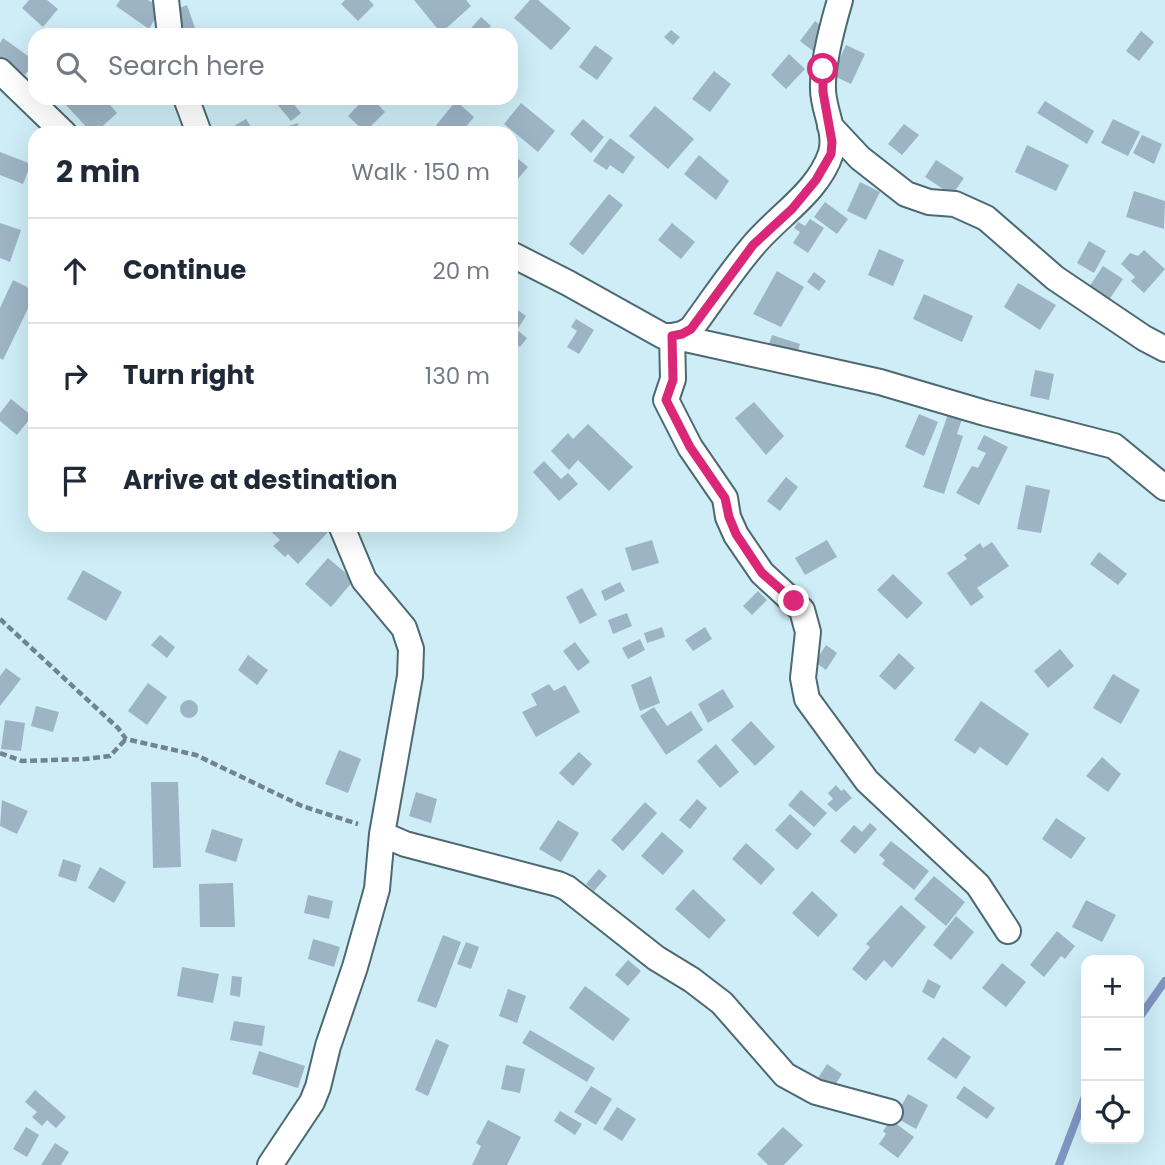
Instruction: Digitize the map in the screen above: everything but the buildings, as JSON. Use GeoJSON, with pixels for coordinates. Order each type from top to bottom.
{"type":"FeatureCollection","features":[{"type":"Feature","properties":{"kind":"street"},"geometry":{"type":"LineString","coordinates":[[166,0],[169,28]]}},
{"type":"Feature","properties":{"kind":"street"},"geometry":{"type":"LineString","coordinates":[[518,258],[663,336],[682,334],[691,329],[753,245],[792,209],[816,180],[831,154],[830,126],[823,92],[823,69],[840,0]]}},
{"type":"Feature","properties":{"kind":"street"},"geometry":{"type":"LineString","coordinates":[[0,71],[28,98]]}},
{"type":"Feature","properties":{"kind":"street"},"geometry":{"type":"LineString","coordinates":[[35,105],[57,126]]}},
{"type":"Feature","properties":{"kind":"street"},"geometry":{"type":"LineString","coordinates":[[189,105],[196,126]]}},
{"type":"Feature","properties":{"kind":"street"},"geometry":{"type":"LineString","coordinates":[[830,126],[860,158],[906,194],[929,202],[955,204],[986,218],[1055,278],[1144,338],[1165,349]]}},
{"type":"Feature","properties":{"kind":"street"},"geometry":{"type":"LineString","coordinates":[[672,336],[880,382],[985,413],[1114,446],[1165,488]]}},
{"type":"Feature","properties":{"kind":"street"},"geometry":{"type":"LineString","coordinates":[[672,336],[673,380],[666,400],[690,447],[725,498],[736,534],[762,573],[802,610],[808,632],[803,678],[807,699],[867,781],[978,885],[1008,931]]}},
{"type":"Feature","properties":{"kind":"street"},"geometry":{"type":"LineString","coordinates":[[270,1165],[312,1101],[355,967],[377,889],[382,834],[410,676],[411,649],[404,628],[364,580],[344,532]]}},
{"type":"Feature","properties":{"kind":"street"},"geometry":{"type":"LineString","coordinates":[[382,834],[405,844],[567,888],[656,958],[723,1003],[785,1075],[816,1092],[890,1112]]}},
{"type":"Feature","properties":{"kind":"path"},"geometry":{"type":"LineString","coordinates":[[0,619],[118,727],[126,739],[196,755],[302,806],[382,834]]}},
{"type":"Feature","properties":{"kind":"path"},"geometry":{"type":"LineString","coordinates":[[0,753],[22,761],[85,759],[110,756],[126,739]]}},
{"type":"Feature","properties":{"kind":"waterway"},"geometry":{"type":"LineString","coordinates":[[1144,1011],[1165,981]]}},
{"type":"Feature","properties":{"kind":"waterway"},"geometry":{"type":"LineString","coordinates":[[1059,1165],[1081,1107]]}},
{"type":"Feature","properties":{"kind":"route"},"geometry":{"type":"LineString","coordinates":[[794,601],[762,573],[736,534],[725,498],[690,447],[666,400],[673,380],[672,336],[691,329],[753,245],[792,209],[816,180],[831,154],[830,126],[823,92],[823,69]]}}]}
